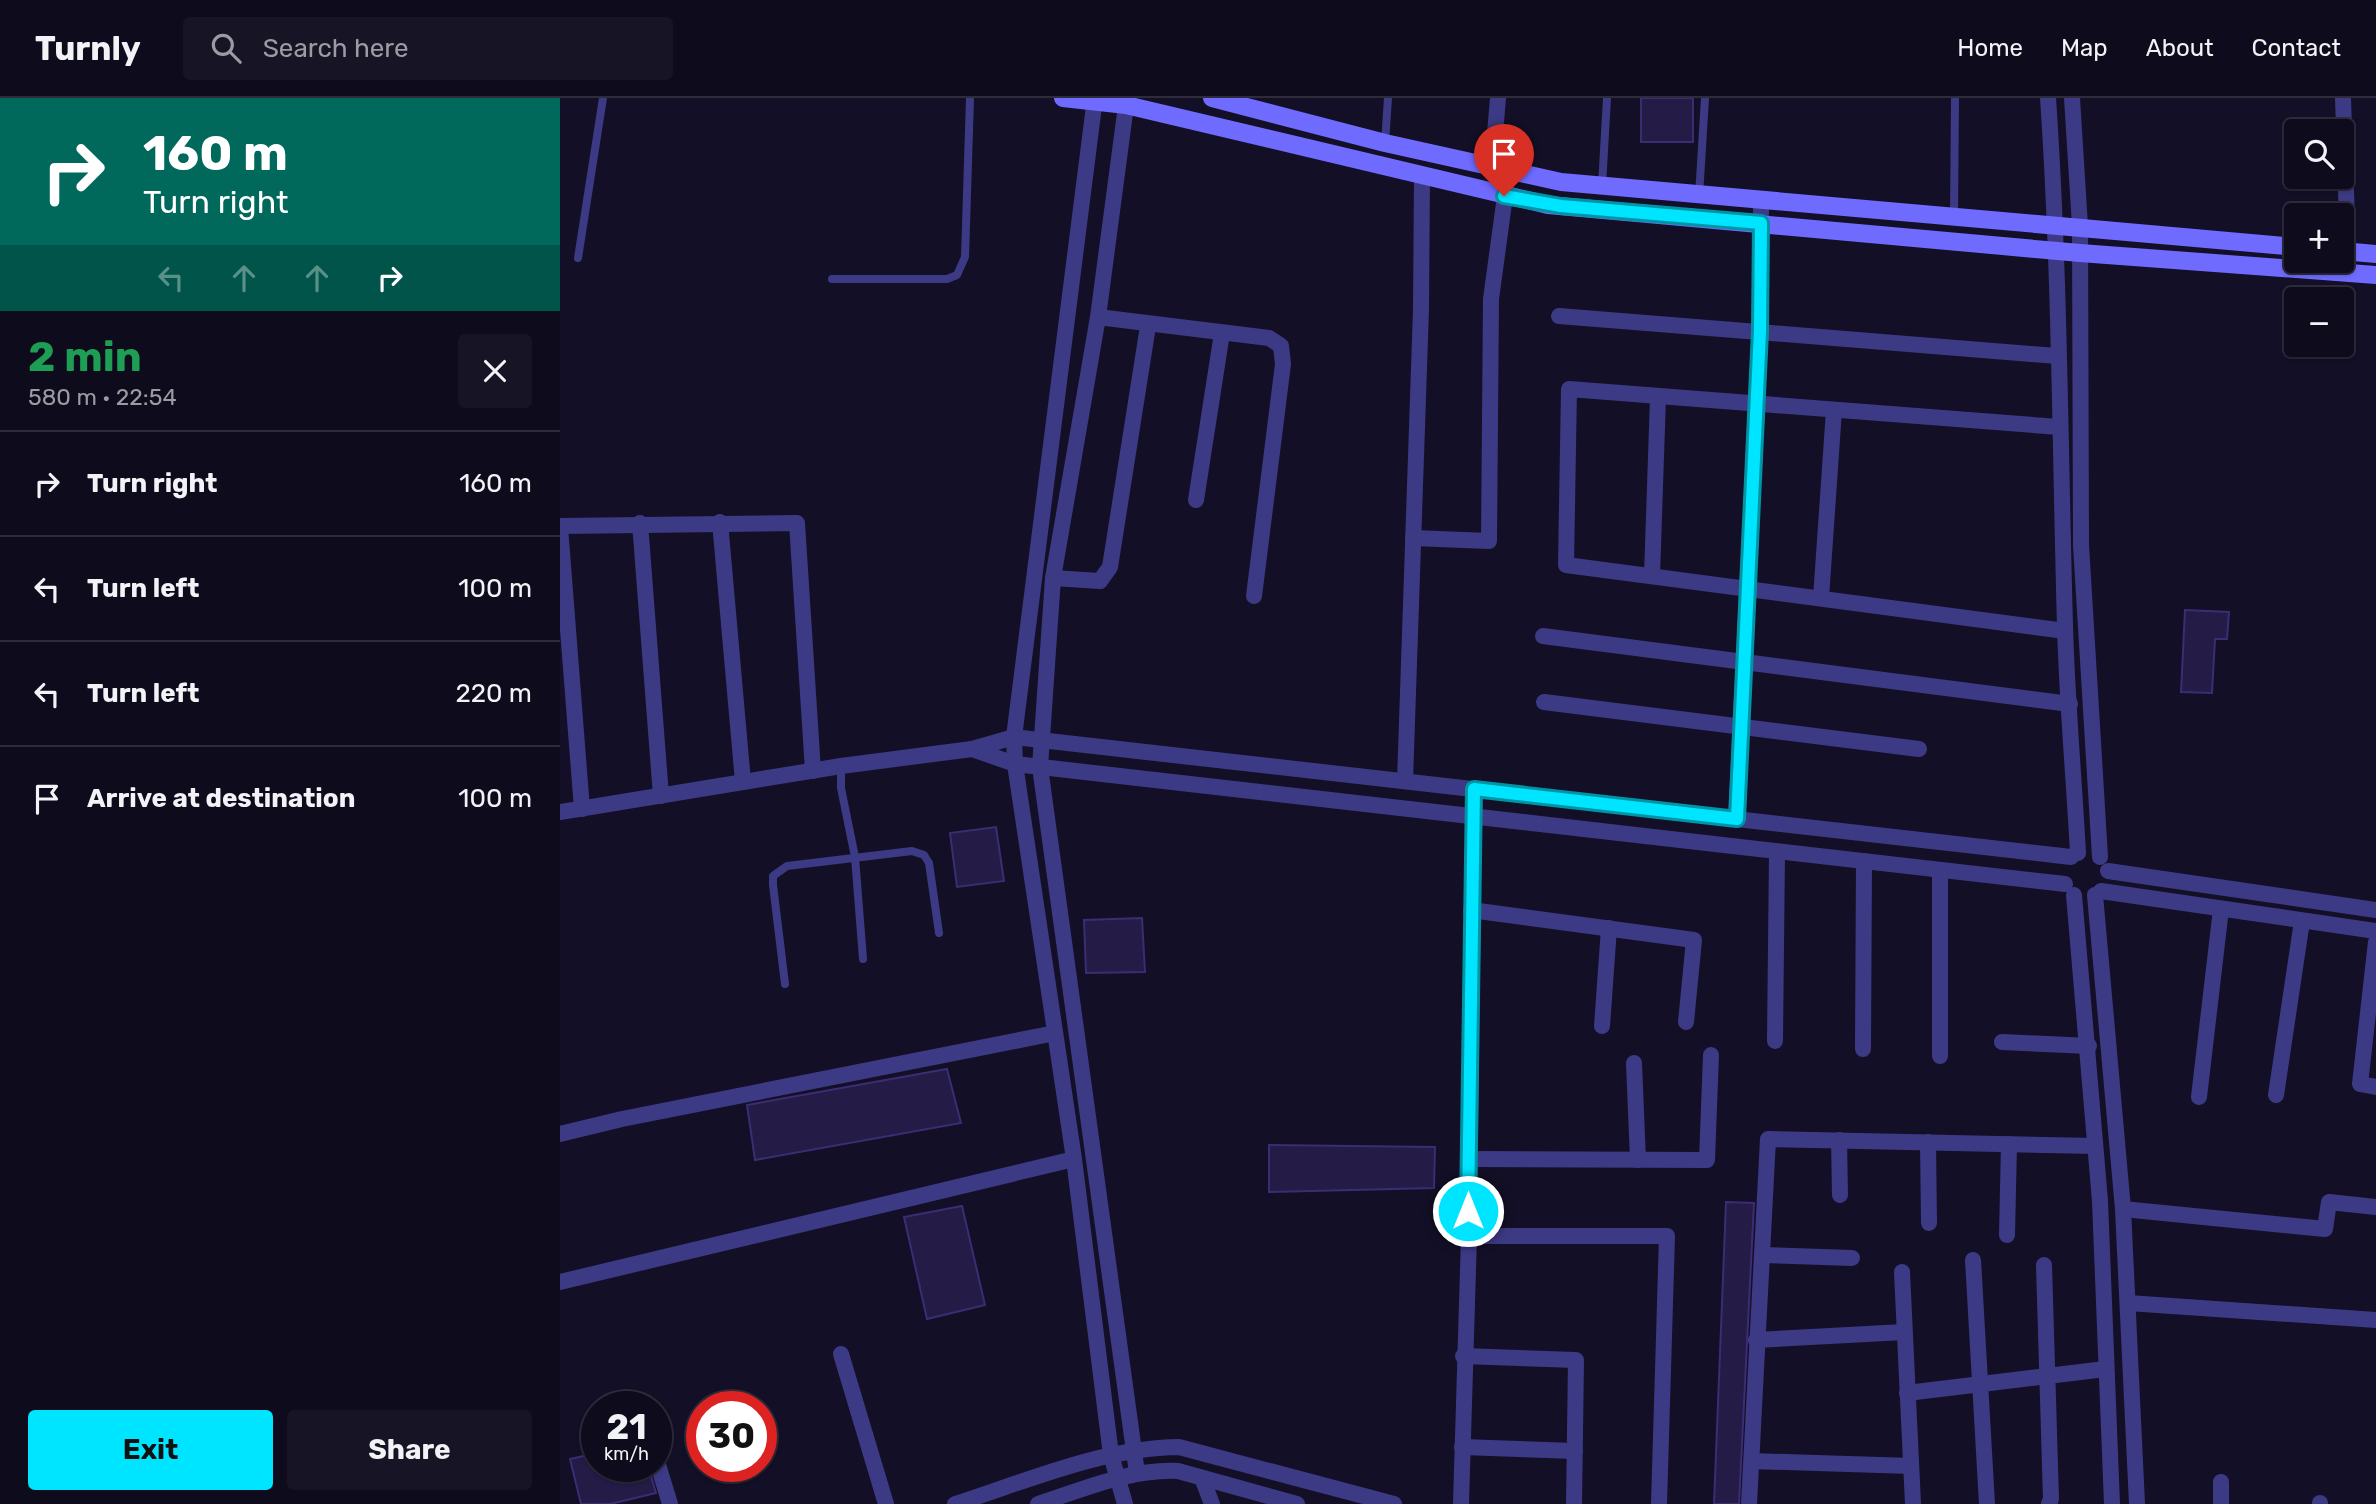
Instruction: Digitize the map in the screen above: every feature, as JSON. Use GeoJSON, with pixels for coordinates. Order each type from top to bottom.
{"type":"FeatureCollection","features":[{"type":"Feature","properties":{"kind":"street"},"geometry":{"type":"LineString","coordinates":[[1063,98],[1127,102],[1504,196],[1561,206],[2080,253],[2376,275]]}},
{"type":"Feature","properties":{"kind":"street"},"geometry":{"type":"LineString","coordinates":[[1212,98],[1530,177],[1761,202],[2080,226],[2284,246]]}},
{"type":"Feature","properties":{"kind":"street"},"geometry":{"type":"LineString","coordinates":[[1492,169],[1498,98]]}},
{"type":"Feature","properties":{"kind":"street"},"geometry":{"type":"LineString","coordinates":[[2048,98],[2058,251],[2057,356],[2074,855],[2063,870],[2069,889],[2089,1046],[2112,1504]]}},
{"type":"Feature","properties":{"kind":"street"},"geometry":{"type":"LineString","coordinates":[[2072,98],[2080,226],[2081,545],[2104,864],[2108,878],[2098,893],[2123,1209],[2137,1504]]}},
{"type":"Feature","properties":{"kind":"street"},"geometry":{"type":"LineString","coordinates":[[2343,98],[2344,203]]}},
{"type":"Feature","properties":{"kind":"street"},"geometry":{"type":"LineString","coordinates":[[1095,100],[1014,737],[1015,764],[1074,1159],[1111,1455],[1115,1478],[1125,1504]]}},
{"type":"Feature","properties":{"kind":"street"},"geometry":{"type":"LineString","coordinates":[[1127,102],[1098,317],[1053,578],[1040,767],[1137,1473]]}},
{"type":"Feature","properties":{"kind":"street"},"geometry":{"type":"LineString","coordinates":[[1405,781],[1422,176]]}},
{"type":"Feature","properties":{"kind":"street"},"geometry":{"type":"LineString","coordinates":[[1413,538],[1489,541],[1491,299],[1504,196]]}},
{"type":"Feature","properties":{"kind":"street"},"geometry":{"type":"LineString","coordinates":[[1737,819],[1760,331],[1761,202]]}},
{"type":"Feature","properties":{"kind":"street"},"geometry":{"type":"LineString","coordinates":[[2354,252],[2376,254]]}},
{"type":"Feature","properties":{"kind":"street"},"geometry":{"type":"LineString","coordinates":[[1559,316],[2057,356]]}},
{"type":"Feature","properties":{"kind":"street"},"geometry":{"type":"LineString","coordinates":[[1098,317],[1148,326],[1269,338],[1281,346],[1283,354],[1254,596]]}},
{"type":"Feature","properties":{"kind":"street"},"geometry":{"type":"LineString","coordinates":[[1053,578],[1100,581],[1110,567],[1148,326]]}},
{"type":"Feature","properties":{"kind":"street"},"geometry":{"type":"LineString","coordinates":[[1196,500],[1222,333]]}},
{"type":"Feature","properties":{"kind":"street"},"geometry":{"type":"LineString","coordinates":[[2060,427],[1569,389],[1566,565],[1749,587],[2065,631]]}},
{"type":"Feature","properties":{"kind":"street"},"geometry":{"type":"LineString","coordinates":[[1652,576],[1658,397]]}},
{"type":"Feature","properties":{"kind":"street"},"geometry":{"type":"LineString","coordinates":[[1821,598],[1834,410]]}},
{"type":"Feature","properties":{"kind":"street"},"geometry":{"type":"LineString","coordinates":[[720,522],[743,782]]}},
{"type":"Feature","properties":{"kind":"street"},"geometry":{"type":"LineString","coordinates":[[640,523],[661,796]]}},
{"type":"Feature","properties":{"kind":"street"},"geometry":{"type":"LineString","coordinates":[[582,809],[560,526],[797,523],[813,771]]}},
{"type":"Feature","properties":{"kind":"street"},"geometry":{"type":"LineString","coordinates":[[1543,636],[1746,660],[2070,704]]}},
{"type":"Feature","properties":{"kind":"street"},"geometry":{"type":"LineString","coordinates":[[1544,702],[1919,749]]}},
{"type":"Feature","properties":{"kind":"street"},"geometry":{"type":"LineString","coordinates":[[560,812],[841,766],[972,749],[1014,737],[1737,819],[2074,855],[2093,853],[2104,864],[2376,910]]}},
{"type":"Feature","properties":{"kind":"street"},"geometry":{"type":"LineString","coordinates":[[972,749],[1015,764],[1940,870],[2376,931]]}},
{"type":"Feature","properties":{"kind":"street"},"geometry":{"type":"LineString","coordinates":[[1461,1504],[1463,1356],[1469,1236],[1474,789]]}},
{"type":"Feature","properties":{"kind":"street"},"geometry":{"type":"LineString","coordinates":[[1775,1041],[1777,852]]}},
{"type":"Feature","properties":{"kind":"street"},"geometry":{"type":"LineString","coordinates":[[1863,1049],[1864,862]]}},
{"type":"Feature","properties":{"kind":"street"},"geometry":{"type":"LineString","coordinates":[[1940,870],[1940,1056]]}},
{"type":"Feature","properties":{"kind":"street"},"geometry":{"type":"LineString","coordinates":[[2199,1097],[2221,909]]}},
{"type":"Feature","properties":{"kind":"street"},"geometry":{"type":"LineString","coordinates":[[1471,910],[1694,940],[1686,1022]]}},
{"type":"Feature","properties":{"kind":"street"},"geometry":{"type":"LineString","coordinates":[[2276,1095],[2302,921]]}},
{"type":"Feature","properties":{"kind":"street"},"geometry":{"type":"LineString","coordinates":[[1602,1026],[1609,928]]}},
{"type":"Feature","properties":{"kind":"street"},"geometry":{"type":"LineString","coordinates":[[2376,942],[2360,1084],[2376,1087]]}},
{"type":"Feature","properties":{"kind":"street"},"geometry":{"type":"LineString","coordinates":[[1048,986],[1072,985]]}},
{"type":"Feature","properties":{"kind":"street"},"geometry":{"type":"LineString","coordinates":[[560,1134],[634,1116],[1055,1033]]}},
{"type":"Feature","properties":{"kind":"street"},"geometry":{"type":"LineString","coordinates":[[2002,1042],[2089,1046]]}},
{"type":"Feature","properties":{"kind":"street"},"geometry":{"type":"LineString","coordinates":[[1468,1159],[1707,1160],[1711,1055]]}},
{"type":"Feature","properties":{"kind":"street"},"geometry":{"type":"LineString","coordinates":[[1634,1063],[1638,1160]]}},
{"type":"Feature","properties":{"kind":"street"},"geometry":{"type":"LineString","coordinates":[[1749,1504],[1768,1139],[2095,1146]]}},
{"type":"Feature","properties":{"kind":"street"},"geometry":{"type":"LineString","coordinates":[[1839,1140],[1840,1195]]}},
{"type":"Feature","properties":{"kind":"street"},"geometry":{"type":"LineString","coordinates":[[1928,1142],[1929,1223]]}},
{"type":"Feature","properties":{"kind":"street"},"geometry":{"type":"LineString","coordinates":[[2007,1235],[2009,1144]]}},
{"type":"Feature","properties":{"kind":"street"},"geometry":{"type":"LineString","coordinates":[[560,1282],[1074,1159]]}},
{"type":"Feature","properties":{"kind":"street"},"geometry":{"type":"LineString","coordinates":[[2123,1209],[2325,1229],[2329,1202],[2376,1207]]}},
{"type":"Feature","properties":{"kind":"street"},"geometry":{"type":"LineString","coordinates":[[1469,1236],[1667,1236],[1659,1504]]}},
{"type":"Feature","properties":{"kind":"street"},"geometry":{"type":"LineString","coordinates":[[1762,1255],[1852,1258]]}},
{"type":"Feature","properties":{"kind":"street"},"geometry":{"type":"LineString","coordinates":[[1973,1260],[1987,1504]]}},
{"type":"Feature","properties":{"kind":"street"},"geometry":{"type":"LineString","coordinates":[[2044,1265],[2045,1376],[2051,1499],[2049,1504]]}},
{"type":"Feature","properties":{"kind":"street"},"geometry":{"type":"LineString","coordinates":[[1902,1272],[1913,1504]]}},
{"type":"Feature","properties":{"kind":"street"},"geometry":{"type":"LineString","coordinates":[[2128,1303],[2376,1320]]}},
{"type":"Feature","properties":{"kind":"street"},"geometry":{"type":"LineString","coordinates":[[1756,1340],[1904,1332]]}},
{"type":"Feature","properties":{"kind":"street"},"geometry":{"type":"LineString","coordinates":[[841,1354],[886,1504]]}},
{"type":"Feature","properties":{"kind":"street"},"geometry":{"type":"LineString","coordinates":[[1463,1356],[1576,1360],[1574,1504]]}},
{"type":"Feature","properties":{"kind":"street"},"geometry":{"type":"LineString","coordinates":[[1907,1393],[2105,1369]]}},
{"type":"Feature","properties":{"kind":"street"},"geometry":{"type":"LineString","coordinates":[[955,1504],[1111,1455],[1133,1450],[1179,1447],[1394,1504]]}},
{"type":"Feature","properties":{"kind":"street"},"geometry":{"type":"LineString","coordinates":[[1462,1447],[1576,1451]]}},
{"type":"Feature","properties":{"kind":"street"},"geometry":{"type":"LineString","coordinates":[[1752,1461],[1911,1466]]}},
{"type":"Feature","properties":{"kind":"street"},"geometry":{"type":"LineString","coordinates":[[1038,1504],[1115,1478],[1137,1473],[1178,1471],[1297,1504]]}},
{"type":"Feature","properties":{"kind":"street"},"geometry":{"type":"LineString","coordinates":[[1202,1478],[1212,1504]]}},
{"type":"Feature","properties":{"kind":"street"},"geometry":{"type":"LineString","coordinates":[[663,1482],[670,1504]]}},
{"type":"Feature","properties":{"kind":"street"},"geometry":{"type":"LineString","coordinates":[[2221,1482],[2221,1504]]}},
{"type":"Feature","properties":{"kind":"lane"},"geometry":{"type":"LineString","coordinates":[[578,258],[603,98]]}},
{"type":"Feature","properties":{"kind":"lane"},"geometry":{"type":"LineString","coordinates":[[832,279],[947,279],[957,275],[964,257],[970,98]]}},
{"type":"Feature","properties":{"kind":"lane"},"geometry":{"type":"LineString","coordinates":[[1385,143],[1388,98]]}},
{"type":"Feature","properties":{"kind":"lane"},"geometry":{"type":"LineString","coordinates":[[1602,186],[1607,98]]}},
{"type":"Feature","properties":{"kind":"lane"},"geometry":{"type":"LineString","coordinates":[[1699,196],[1705,98]]}},
{"type":"Feature","properties":{"kind":"lane"},"geometry":{"type":"LineString","coordinates":[[1954,217],[1955,98]]}},
{"type":"Feature","properties":{"kind":"lane"},"geometry":{"type":"LineString","coordinates":[[841,766],[841,788],[855,857],[863,959]]}},
{"type":"Feature","properties":{"kind":"lane"},"geometry":{"type":"LineString","coordinates":[[785,984],[773,876],[787,866],[912,852],[924,855],[929,863],[939,933]]}},
{"type":"Feature","properties":{"kind":"building"},"geometry":{"type":"Polygon","coordinates":[[[1641,98],[1693,98],[1693,142],[1641,142],[1641,98]]]}},
{"type":"Feature","properties":{"kind":"building"},"geometry":{"type":"Polygon","coordinates":[[[2185,610],[2229,612],[2227,639],[2215,639],[2212,693],[2181,692],[2185,610]]]}},
{"type":"Feature","properties":{"kind":"building"},"geometry":{"type":"Polygon","coordinates":[[[996,827],[1004,881],[957,887],[950,833],[996,827]]]}},
{"type":"Feature","properties":{"kind":"building"},"geometry":{"type":"Polygon","coordinates":[[[1142,918],[1145,972],[1086,973],[1084,920],[1142,918]]]}},
{"type":"Feature","properties":{"kind":"building"},"geometry":{"type":"Polygon","coordinates":[[[947,1069],[961,1123],[755,1160],[747,1105],[947,1069]]]}},
{"type":"Feature","properties":{"kind":"building"},"geometry":{"type":"Polygon","coordinates":[[[1269,1145],[1435,1147],[1434,1188],[1269,1192],[1269,1145]]]}},
{"type":"Feature","properties":{"kind":"building"},"geometry":{"type":"Polygon","coordinates":[[[1726,1202],[1754,1203],[1739,1504],[1714,1504],[1726,1202]]]}},
{"type":"Feature","properties":{"kind":"building"},"geometry":{"type":"Polygon","coordinates":[[[962,1206],[985,1305],[927,1319],[904,1217],[962,1206]]]}},
{"type":"Feature","properties":{"kind":"building"},"geometry":{"type":"Polygon","coordinates":[[[581,1457],[581,1482],[653,1482],[656,1493],[610,1504],[581,1504],[570,1459],[581,1457]]]}},
{"type":"Feature","properties":{"kind":"route"},"geometry":{"type":"LineString","coordinates":[[1468,1211],[1474,789],[1737,819],[1760,331],[1761,223],[1561,206],[1504,196]]}}]}
